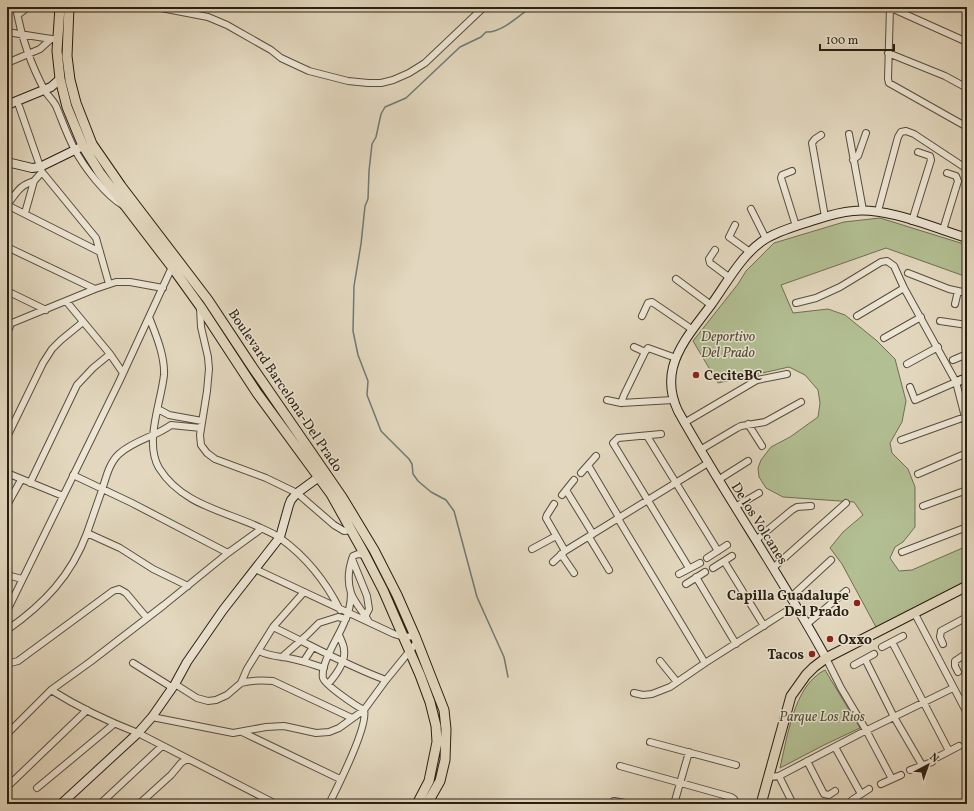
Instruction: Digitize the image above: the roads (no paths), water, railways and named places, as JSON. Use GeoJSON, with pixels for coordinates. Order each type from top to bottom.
{"type":"FeatureCollection","features":[{"type":"Feature","properties":{"kind":"main road","name":"Boulevard Barcelona-Del Prado"},"geometry":{"type":"LineString","coordinates":[[60,7],[54,39],[60,79],[78,148],[100,173],[172,267],[211,322],[258,393],[322,475],[342,497],[374,550],[397,595],[444,710],[446,729],[445,760],[440,781],[427,804]]}},
{"type":"Feature","properties":{"kind":"main road","name":"Boulevard Barcelona-Del Prado"},"geometry":{"type":"LineString","coordinates":[[69,7],[67,56],[70,80],[76,103],[92,144],[121,186],[208,300],[322,475],[383,590],[404,637],[430,702],[436,726],[437,742],[429,781],[417,804]]}},
{"type":"Feature","properties":{"kind":"main road"},"geometry":{"type":"LineString","coordinates":[[761,804],[791,696],[810,671],[826,658],[915,614],[967,586]]}},
{"type":"Feature","properties":{"kind":"street"},"geometry":{"type":"LineString","coordinates":[[16,7],[28,54],[78,148],[41,170],[34,181],[25,213]]}},
{"type":"Feature","properties":{"kind":"street"},"geometry":{"type":"LineString","coordinates":[[18,15],[28,7]]}},
{"type":"Feature","properties":{"kind":"street"},"geometry":{"type":"LineString","coordinates":[[156,7],[208,17],[227,25],[271,50],[281,58],[309,72],[348,81],[381,83],[394,80],[425,64],[484,7]]}},
{"type":"Feature","properties":{"kind":"street"},"geometry":{"type":"LineString","coordinates":[[967,42],[889,7],[889,84],[967,128]]}},
{"type":"Feature","properties":{"kind":"street"},"geometry":{"type":"LineString","coordinates":[[7,32],[54,39]]}},
{"type":"Feature","properties":{"kind":"street"},"geometry":{"type":"LineString","coordinates":[[7,63],[45,46],[54,39]]}},
{"type":"Feature","properties":{"kind":"street"},"geometry":{"type":"LineString","coordinates":[[888,53],[945,76],[967,88]]}},
{"type":"Feature","properties":{"kind":"street"},"geometry":{"type":"LineString","coordinates":[[7,111],[47,90],[60,79]]}},
{"type":"Feature","properties":{"kind":"street"},"geometry":{"type":"LineString","coordinates":[[7,105],[47,90]]}},
{"type":"Feature","properties":{"kind":"street"},"geometry":{"type":"LineString","coordinates":[[19,106],[41,170],[59,195],[96,238],[110,284]]}},
{"type":"Feature","properties":{"kind":"street"},"geometry":{"type":"LineString","coordinates":[[878,211],[898,137],[901,132],[906,131],[914,134],[967,169]]}},
{"type":"Feature","properties":{"kind":"street"},"geometry":{"type":"LineString","coordinates":[[853,160],[858,156],[866,133]]}},
{"type":"Feature","properties":{"kind":"street"},"geometry":{"type":"LineString","coordinates":[[848,134],[863,210]]}},
{"type":"Feature","properties":{"kind":"street"},"geometry":{"type":"LineString","coordinates":[[821,135],[812,143],[826,217]]}},
{"type":"Feature","properties":{"kind":"street"},"geometry":{"type":"LineString","coordinates":[[912,221],[931,160],[931,157],[918,152]]}},
{"type":"Feature","properties":{"kind":"street"},"geometry":{"type":"LineString","coordinates":[[7,162],[41,170]]}},
{"type":"Feature","properties":{"kind":"street"},"geometry":{"type":"LineString","coordinates":[[792,171],[782,174],[780,178],[796,226]]}},
{"type":"Feature","properties":{"kind":"street"},"geometry":{"type":"LineString","coordinates":[[943,230],[958,181],[956,176],[946,173]]}},
{"type":"Feature","properties":{"kind":"street"},"geometry":{"type":"LineString","coordinates":[[34,181],[24,184],[7,205],[100,252]]}},
{"type":"Feature","properties":{"kind":"street"},"geometry":{"type":"LineString","coordinates":[[751,208],[766,239]]}},
{"type":"Feature","properties":{"kind":"street","name":"De los Volcanes"},"geometry":{"type":"LineString","coordinates":[[826,658],[808,624],[684,423],[673,400],[671,385],[671,374],[676,358],[693,330],[750,252],[766,239],[796,226],[843,212],[863,210],[878,211],[967,238]]}},
{"type":"Feature","properties":{"kind":"street"},"geometry":{"type":"LineString","coordinates":[[735,225],[729,237],[750,252]]}},
{"type":"Feature","properties":{"kind":"street"},"geometry":{"type":"LineString","coordinates":[[7,247],[95,289]]}},
{"type":"Feature","properties":{"kind":"street"},"geometry":{"type":"LineString","coordinates":[[715,250],[709,261],[730,278]]}},
{"type":"Feature","properties":{"kind":"street"},"geometry":{"type":"LineString","coordinates":[[796,303],[816,298],[840,287],[881,262],[891,263],[956,382],[967,425]]}},
{"type":"Feature","properties":{"kind":"street"},"geometry":{"type":"LineString","coordinates":[[7,611],[123,372],[172,267]]}},
{"type":"Feature","properties":{"kind":"street"},"geometry":{"type":"LineString","coordinates":[[908,273],[967,293]]}},
{"type":"Feature","properties":{"kind":"street"},"geometry":{"type":"LineString","coordinates":[[676,279],[711,305]]}},
{"type":"Feature","properties":{"kind":"street"},"geometry":{"type":"LineString","coordinates":[[7,333],[9,325],[95,289],[116,282],[130,282],[163,288]]}},
{"type":"Feature","properties":{"kind":"street"},"geometry":{"type":"LineString","coordinates":[[856,316],[904,288]]}},
{"type":"Feature","properties":{"kind":"street"},"geometry":{"type":"LineString","coordinates":[[7,291],[46,310]]}},
{"type":"Feature","properties":{"kind":"street"},"geometry":{"type":"LineString","coordinates":[[955,304],[958,291]]}},
{"type":"Feature","properties":{"kind":"street"},"geometry":{"type":"LineString","coordinates":[[66,301],[123,372]]}},
{"type":"Feature","properties":{"kind":"street"},"geometry":{"type":"LineString","coordinates":[[642,316],[648,303],[652,302],[693,330]]}},
{"type":"Feature","properties":{"kind":"street"},"geometry":{"type":"LineString","coordinates":[[200,306],[201,327],[208,357],[209,369],[200,436],[201,445],[207,453],[215,459],[266,478],[298,493],[334,525],[344,531],[352,530]]}},
{"type":"Feature","properties":{"kind":"street"},"geometry":{"type":"LineString","coordinates":[[149,317],[157,338],[163,362],[164,375],[153,446],[159,468],[177,489],[202,505],[251,523],[280,537],[304,559],[328,589],[340,610]]}},
{"type":"Feature","properties":{"kind":"street"},"geometry":{"type":"LineString","coordinates":[[884,338],[921,317]]}},
{"type":"Feature","properties":{"kind":"street"},"geometry":{"type":"LineString","coordinates":[[940,321],[967,325]]}},
{"type":"Feature","properties":{"kind":"street"},"geometry":{"type":"LineString","coordinates":[[7,437],[43,363],[52,349],[84,322]]}},
{"type":"Feature","properties":{"kind":"street"},"geometry":{"type":"LineString","coordinates":[[201,327],[211,322]]}},
{"type":"Feature","properties":{"kind":"street"},"geometry":{"type":"LineString","coordinates":[[634,347],[676,358]]}},
{"type":"Feature","properties":{"kind":"street"},"geometry":{"type":"LineString","coordinates":[[906,364],[938,347]]}},
{"type":"Feature","properties":{"kind":"street"},"geometry":{"type":"LineString","coordinates":[[621,403],[624,394],[647,350]]}},
{"type":"Feature","properties":{"kind":"street"},"geometry":{"type":"LineString","coordinates":[[30,483],[77,384],[110,354]]}},
{"type":"Feature","properties":{"kind":"street"},"geometry":{"type":"LineString","coordinates":[[953,360],[967,354]]}},
{"type":"Feature","properties":{"kind":"street"},"geometry":{"type":"LineString","coordinates":[[684,423],[757,380],[787,374]]}},
{"type":"Feature","properties":{"kind":"street"},"geometry":{"type":"LineString","coordinates":[[910,387],[915,400],[967,378]]}},
{"type":"Feature","properties":{"kind":"street"},"geometry":{"type":"LineString","coordinates":[[607,400],[621,403],[673,400]]}},
{"type":"Feature","properties":{"kind":"street"},"geometry":{"type":"LineString","coordinates":[[700,450],[737,428],[748,424],[771,420],[801,402]]}},
{"type":"Feature","properties":{"kind":"street"},"geometry":{"type":"LineString","coordinates":[[158,409],[169,415],[202,421]]}},
{"type":"Feature","properties":{"kind":"street"},"geometry":{"type":"LineString","coordinates":[[901,440],[965,417]]}},
{"type":"Feature","properties":{"kind":"street"},"geometry":{"type":"LineString","coordinates":[[748,424],[762,446]]}},
{"type":"Feature","properties":{"kind":"street"},"geometry":{"type":"LineString","coordinates":[[7,630],[51,594],[70,567],[87,534],[107,473],[118,455],[138,440],[171,425],[201,428]]}},
{"type":"Feature","properties":{"kind":"street"},"geometry":{"type":"LineString","coordinates":[[661,434],[618,438],[614,440],[613,445],[689,568]]}},
{"type":"Feature","properties":{"kind":"street"},"geometry":{"type":"LineString","coordinates":[[647,436],[718,551]]}},
{"type":"Feature","properties":{"kind":"street"},"geometry":{"type":"LineString","coordinates":[[918,474],[967,453]]}},
{"type":"Feature","properties":{"kind":"street"},"geometry":{"type":"LineString","coordinates":[[581,473],[596,456]]}},
{"type":"Feature","properties":{"kind":"street"},"geometry":{"type":"LineString","coordinates":[[718,480],[748,461]]}},
{"type":"Feature","properties":{"kind":"street"},"geometry":{"type":"LineString","coordinates":[[552,562],[563,553],[708,463]]}},
{"type":"Feature","properties":{"kind":"street"},"geometry":{"type":"LineString","coordinates":[[588,465],[705,663]]}},
{"type":"Feature","properties":{"kind":"street"},"geometry":{"type":"LineString","coordinates":[[7,473],[63,496]]}},
{"type":"Feature","properties":{"kind":"street"},"geometry":{"type":"LineString","coordinates":[[73,475],[228,552]]}},
{"type":"Feature","properties":{"kind":"street"},"geometry":{"type":"LineString","coordinates":[[61,804],[138,733],[152,717],[174,686],[187,662],[201,641],[231,599],[280,537],[288,505],[298,493],[322,475]]}},
{"type":"Feature","properties":{"kind":"street"},"geometry":{"type":"LineString","coordinates":[[7,505],[21,480]]}},
{"type":"Feature","properties":{"kind":"street"},"geometry":{"type":"LineString","coordinates":[[574,480],[564,493],[591,536],[609,570]]}},
{"type":"Feature","properties":{"kind":"street"},"geometry":{"type":"LineString","coordinates":[[923,506],[967,490]]}},
{"type":"Feature","properties":{"kind":"street"},"geometry":{"type":"LineString","coordinates":[[735,507],[759,493]]}},
{"type":"Feature","properties":{"kind":"street"},"geometry":{"type":"LineString","coordinates":[[773,568],[846,503]]}},
{"type":"Feature","properties":{"kind":"street"},"geometry":{"type":"LineString","coordinates":[[554,504],[546,518],[574,573]]}},
{"type":"Feature","properties":{"kind":"street"},"geometry":{"type":"LineString","coordinates":[[756,540],[792,510],[811,506]]}},
{"type":"Feature","properties":{"kind":"street"},"geometry":{"type":"LineString","coordinates":[[902,552],[967,527]]}},
{"type":"Feature","properties":{"kind":"street"},"geometry":{"type":"LineString","coordinates":[[7,734],[51,690],[90,662],[188,586],[228,552],[261,528]]}},
{"type":"Feature","properties":{"kind":"street"},"geometry":{"type":"LineString","coordinates":[[87,534],[120,548],[153,569],[188,586]]}},
{"type":"Feature","properties":{"kind":"street"},"geometry":{"type":"LineString","coordinates":[[532,549],[556,536]]}},
{"type":"Feature","properties":{"kind":"street"},"geometry":{"type":"LineString","coordinates":[[707,558],[726,545]]}},
{"type":"Feature","properties":{"kind":"street"},"geometry":{"type":"LineString","coordinates":[[364,710],[354,705],[328,684],[324,679],[324,668],[328,654],[339,635],[351,604],[349,572],[352,559],[355,554],[365,555]]}},
{"type":"Feature","properties":{"kind":"street"},"geometry":{"type":"LineString","coordinates":[[713,568],[732,556]]}},
{"type":"Feature","properties":{"kind":"street"},"geometry":{"type":"LineString","coordinates":[[352,559],[366,596],[368,609],[366,615]]}},
{"type":"Feature","properties":{"kind":"street"},"geometry":{"type":"LineString","coordinates":[[791,597],[832,560]]}},
{"type":"Feature","properties":{"kind":"street"},"geometry":{"type":"LineString","coordinates":[[724,561],[764,626]]}},
{"type":"Feature","properties":{"kind":"street"},"geometry":{"type":"LineString","coordinates":[[679,574],[700,563]]}},
{"type":"Feature","properties":{"kind":"street"},"geometry":{"type":"LineString","coordinates":[[255,569],[340,610],[347,616]]}},
{"type":"Feature","properties":{"kind":"street"},"geometry":{"type":"LineString","coordinates":[[686,584],[705,572]]}},
{"type":"Feature","properties":{"kind":"street"},"geometry":{"type":"LineString","coordinates":[[7,575],[22,579]]}},
{"type":"Feature","properties":{"kind":"street"},"geometry":{"type":"LineString","coordinates":[[696,578],[736,644]]}},
{"type":"Feature","properties":{"kind":"street"},"geometry":{"type":"LineString","coordinates":[[7,664],[18,661],[119,588],[126,593],[146,618]]}},
{"type":"Feature","properties":{"kind":"street"},"geometry":{"type":"LineString","coordinates":[[808,624],[846,591]]}},
{"type":"Feature","properties":{"kind":"street"},"geometry":{"type":"LineString","coordinates":[[133,663],[197,698],[208,701],[222,698],[240,683],[273,627],[304,592]]}},
{"type":"Feature","properties":{"kind":"street"},"geometry":{"type":"LineString","coordinates":[[351,593],[369,622]]}},
{"type":"Feature","properties":{"kind":"street"},"geometry":{"type":"LineString","coordinates":[[634,693],[643,695],[652,694],[670,687],[796,605]]}},
{"type":"Feature","properties":{"kind":"street"},"geometry":{"type":"LineString","coordinates":[[915,614],[967,712]]}},
{"type":"Feature","properties":{"kind":"street"},"geometry":{"type":"LineString","coordinates":[[152,717],[233,733],[266,727],[284,726],[316,733],[329,732],[339,728],[364,710],[410,651],[416,639],[404,637],[369,622],[347,616],[338,617],[319,623],[282,657]]}},
{"type":"Feature","properties":{"kind":"street"},"geometry":{"type":"LineString","coordinates":[[943,644],[940,637],[942,631],[967,617]]}},
{"type":"Feature","properties":{"kind":"street"},"geometry":{"type":"LineString","coordinates":[[273,627],[342,662],[386,680]]}},
{"type":"Feature","properties":{"kind":"street"},"geometry":{"type":"LineString","coordinates":[[328,684],[342,662],[344,650],[339,635]]}},
{"type":"Feature","properties":{"kind":"street"},"geometry":{"type":"LineString","coordinates":[[882,647],[903,636]]}},
{"type":"Feature","properties":{"kind":"street"},"geometry":{"type":"LineString","coordinates":[[892,642],[949,751]]}},
{"type":"Feature","properties":{"kind":"street"},"geometry":{"type":"LineString","coordinates":[[304,662],[313,647]]}},
{"type":"Feature","properties":{"kind":"street"},"geometry":{"type":"LineString","coordinates":[[258,651],[324,668]]}},
{"type":"Feature","properties":{"kind":"street"},"geometry":{"type":"LineString","coordinates":[[958,672],[955,666],[955,661],[967,653]]}},
{"type":"Feature","properties":{"kind":"street"},"geometry":{"type":"LineString","coordinates":[[854,665],[874,654]]}},
{"type":"Feature","properties":{"kind":"street"},"geometry":{"type":"LineString","coordinates":[[826,658],[840,688],[866,730],[892,779]]}},
{"type":"Feature","properties":{"kind":"street"},"geometry":{"type":"LineString","coordinates":[[865,659],[894,717],[922,765]]}},
{"type":"Feature","properties":{"kind":"street"},"geometry":{"type":"LineString","coordinates":[[660,660],[677,682]]}},
{"type":"Feature","properties":{"kind":"street"},"geometry":{"type":"LineString","coordinates":[[240,683],[251,680],[273,682],[352,718]]}},
{"type":"Feature","properties":{"kind":"street"},"geometry":{"type":"LineString","coordinates":[[769,777],[780,776],[866,730],[953,688]]}},
{"type":"Feature","properties":{"kind":"street"},"geometry":{"type":"LineString","coordinates":[[51,690],[68,701],[114,724],[138,733],[276,804]]}},
{"type":"Feature","properties":{"kind":"street"},"geometry":{"type":"LineString","coordinates":[[7,787],[87,710]]}},
{"type":"Feature","properties":{"kind":"street"},"geometry":{"type":"LineString","coordinates":[[329,804],[362,728],[365,713],[364,710]]}},
{"type":"Feature","properties":{"kind":"street"},"geometry":{"type":"LineString","coordinates":[[37,788],[114,724]]}},
{"type":"Feature","properties":{"kind":"street"},"geometry":{"type":"LineString","coordinates":[[242,732],[340,779]]}},
{"type":"Feature","properties":{"kind":"street"},"geometry":{"type":"LineString","coordinates":[[650,742],[736,764]]}},
{"type":"Feature","properties":{"kind":"street"},"geometry":{"type":"LineString","coordinates":[[100,804],[162,746]]}},
{"type":"Feature","properties":{"kind":"street"},"geometry":{"type":"LineString","coordinates":[[938,757],[959,746]]}},
{"type":"Feature","properties":{"kind":"street"},"geometry":{"type":"LineString","coordinates":[[835,747],[861,794]]}},
{"type":"Feature","properties":{"kind":"street"},"geometry":{"type":"LineString","coordinates":[[674,804],[689,752]]}},
{"type":"Feature","properties":{"kind":"street"},"geometry":{"type":"LineString","coordinates":[[139,804],[187,759]]}},
{"type":"Feature","properties":{"kind":"street"},"geometry":{"type":"LineString","coordinates":[[807,761],[824,794],[829,795],[835,791]]}},
{"type":"Feature","properties":{"kind":"street"},"geometry":{"type":"LineString","coordinates":[[910,770],[932,762]]}},
{"type":"Feature","properties":{"kind":"street"},"geometry":{"type":"LineString","coordinates":[[620,766],[730,797],[734,799],[737,804]]}},
{"type":"Feature","properties":{"kind":"street"},"geometry":{"type":"LineString","coordinates":[[881,784],[901,775]]}},
{"type":"Feature","properties":{"kind":"street"},"geometry":{"type":"LineString","coordinates":[[780,776],[793,804]]}},
{"type":"Feature","properties":{"kind":"street"},"geometry":{"type":"LineString","coordinates":[[852,800],[869,789]]}},
{"type":"Feature","properties":{"kind":"street"},"geometry":{"type":"LineString","coordinates":[[614,801],[630,804]]}},
{"type":"Feature","properties":{"kind":"waterway"},"geometry":{"type":"LineString","coordinates":[[508,677],[504,657],[477,597],[454,511],[446,500],[431,492],[418,481],[413,474],[412,464],[409,459],[381,431],[367,395],[368,381],[358,355],[353,331],[354,286],[361,244],[365,206],[368,199],[372,144],[376,137],[381,114],[385,107],[406,98],[460,47],[481,37],[486,32],[492,32],[504,27],[531,7]]}},
{"type":"Feature","properties":{"kind":"place","name":"CeciteBC"},"geometry":{"type":"Point","coordinates":[696,375]}},
{"type":"Feature","properties":{"kind":"place","name":"Capilla Guadalupe Del Prado"},"geometry":{"type":"Point","coordinates":[857,603]}},
{"type":"Feature","properties":{"kind":"place","name":"Oxxo"},"geometry":{"type":"Point","coordinates":[830,639]}},
{"type":"Feature","properties":{"kind":"place","name":"Tacos"},"geometry":{"type":"Point","coordinates":[812,654]}},
{"type":"Feature","properties":{"kind":"park label","name":"Deportivo Del Prado"},"geometry":{"type":"Point","coordinates":[728,344]}},
{"type":"Feature","properties":{"kind":"park label","name":"Parque Los Rios"},"geometry":{"type":"Point","coordinates":[822,716]}}]}
